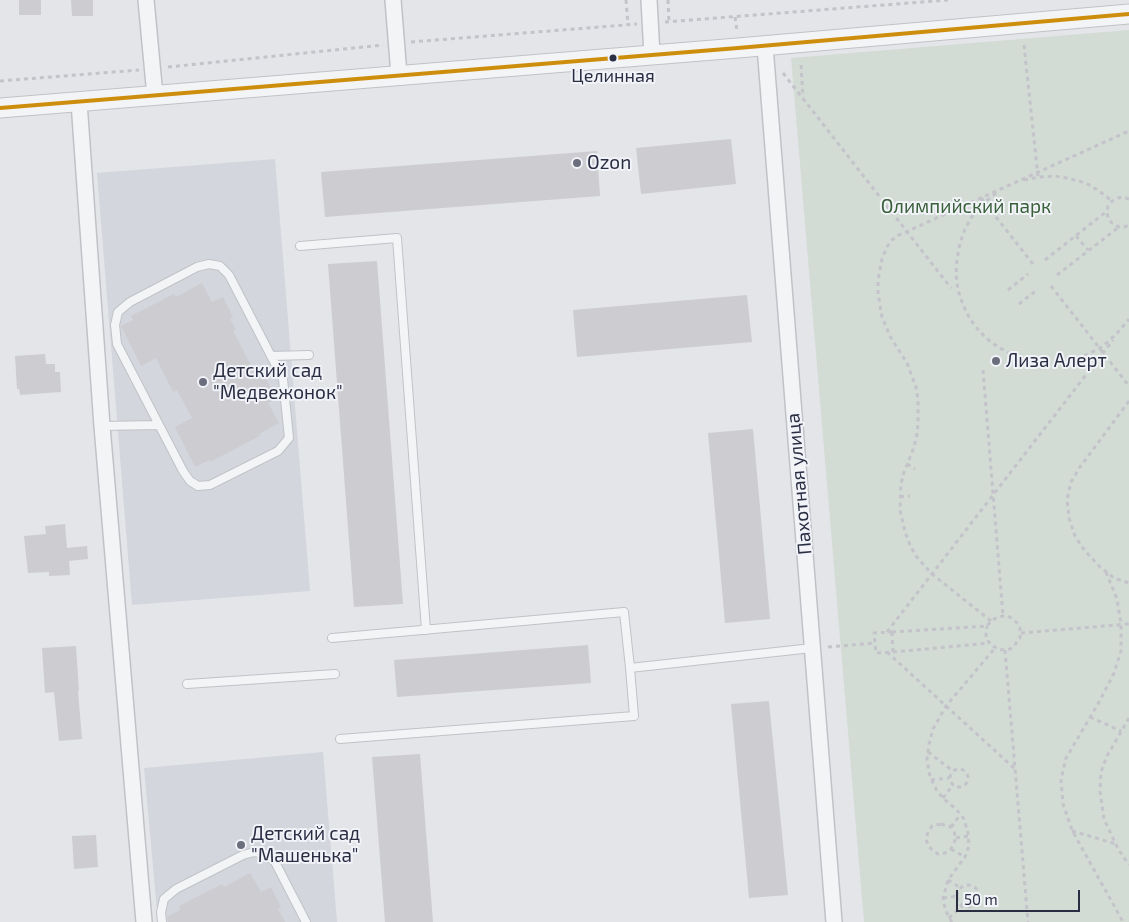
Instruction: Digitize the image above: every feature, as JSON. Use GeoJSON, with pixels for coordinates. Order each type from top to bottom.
{"type":"FeatureCollection","features":[{"type":"Feature","properties":{"kind":"street"},"geometry":{"type":"LineString","coordinates":[[146,0],[155,96]]}},
{"type":"Feature","properties":{"kind":"street"},"geometry":{"type":"LineString","coordinates":[[393,0],[399,75]]}},
{"type":"Feature","properties":{"kind":"street"},"geometry":{"type":"LineString","coordinates":[[648,0],[652,55]]}},
{"type":"Feature","properties":{"kind":"street"},"geometry":{"type":"LineString","coordinates":[[0,108],[764,46],[1129,14]]}},
{"type":"Feature","properties":{"kind":"street","name":"Пахотная улица"},"geometry":{"type":"LineString","coordinates":[[764,46],[834,922]]}},
{"type":"Feature","properties":{"kind":"street"},"geometry":{"type":"LineString","coordinates":[[79,102],[102,426],[144,922]]}},
{"type":"Feature","properties":{"kind":"lane"},"geometry":{"type":"LineString","coordinates":[[300,246],[397,238],[426,630]]}},
{"type":"Feature","properties":{"kind":"lane"},"geometry":{"type":"LineString","coordinates":[[209,264],[220,266],[230,275],[283,379],[289,438],[278,451],[210,485],[198,486],[190,481],[183,471],[159,424],[117,344],[115,325],[118,312],[130,302],[198,267],[209,264]]}},
{"type":"Feature","properties":{"kind":"lane"},"geometry":{"type":"LineString","coordinates":[[271,356],[309,354]]}},
{"type":"Feature","properties":{"kind":"lane"},"geometry":{"type":"LineString","coordinates":[[102,426],[159,424]]}},
{"type":"Feature","properties":{"kind":"lane"},"geometry":{"type":"LineString","coordinates":[[332,638],[624,612],[634,716],[340,739]]}},
{"type":"Feature","properties":{"kind":"lane"},"geometry":{"type":"LineString","coordinates":[[630,668],[812,648]]}},
{"type":"Feature","properties":{"kind":"lane"},"geometry":{"type":"LineString","coordinates":[[187,684],[335,674]]}},
{"type":"Feature","properties":{"kind":"lane"},"geometry":{"type":"LineString","coordinates":[[162,922],[161,912],[164,899],[176,889],[243,855],[254,852],[266,854],[275,862],[306,922]]}},
{"type":"Feature","properties":{"kind":"path"},"geometry":{"type":"LineString","coordinates":[[626,0],[628,25]]}},
{"type":"Feature","properties":{"kind":"path"},"geometry":{"type":"LineString","coordinates":[[668,0],[669,22]]}},
{"type":"Feature","properties":{"kind":"path"},"geometry":{"type":"LineString","coordinates":[[0,81],[152,69],[396,43],[948,0]]}},
{"type":"Feature","properties":{"kind":"path"},"geometry":{"type":"LineString","coordinates":[[1024,46],[1037,175]]}},
{"type":"Feature","properties":{"kind":"path"},"geometry":{"type":"LineString","coordinates":[[801,65],[803,98]]}},
{"type":"Feature","properties":{"kind":"path"},"geometry":{"type":"LineString","coordinates":[[766,69],[780,69],[951,288]]}},
{"type":"Feature","properties":{"kind":"path"},"geometry":{"type":"LineString","coordinates":[[991,621],[932,574],[916,556],[902,521],[900,497],[904,472],[917,434],[917,394],[907,363],[886,327],[880,305],[878,293],[882,258],[892,240],[899,235],[1009,185],[1037,175],[1129,131]]}},
{"type":"Feature","properties":{"kind":"path"},"geometry":{"type":"LineString","coordinates":[[1037,175],[1055,176],[1078,181],[1100,191],[1112,201]]}},
{"type":"Feature","properties":{"kind":"path"},"geometry":{"type":"LineString","coordinates":[[1009,185],[985,202],[974,215],[960,243],[956,258],[958,290],[970,319],[992,343],[1019,358],[1035,362],[1051,363],[1082,357],[1109,342],[1120,330]]}},
{"type":"Feature","properties":{"kind":"path"},"geometry":{"type":"LineString","coordinates":[[1129,194],[1127,198],[1118,198],[1112,201],[1107,211],[1108,218],[1118,227],[1129,225]]}},
{"type":"Feature","properties":{"kind":"path"},"geometry":{"type":"LineString","coordinates":[[981,198],[1033,264]]}},
{"type":"Feature","properties":{"kind":"path"},"geometry":{"type":"LineString","coordinates":[[1045,260],[1107,211]]}},
{"type":"Feature","properties":{"kind":"path"},"geometry":{"type":"LineString","coordinates":[[1057,275],[1118,227]]}},
{"type":"Feature","properties":{"kind":"path"},"geometry":{"type":"LineString","coordinates":[[1076,236],[1088,250]]}},
{"type":"Feature","properties":{"kind":"path"},"geometry":{"type":"LineString","coordinates":[[1008,290],[1028,274]]}},
{"type":"Feature","properties":{"kind":"path"},"geometry":{"type":"LineString","coordinates":[[1051,286],[1129,386]]}},
{"type":"Feature","properties":{"kind":"path"},"geometry":{"type":"LineString","coordinates":[[1019,304],[1038,289]]}},
{"type":"Feature","properties":{"kind":"path"},"geometry":{"type":"LineString","coordinates":[[893,652],[889,632],[1129,319]]}},
{"type":"Feature","properties":{"kind":"path"},"geometry":{"type":"LineString","coordinates":[[983,370],[1002,616]]}},
{"type":"Feature","properties":{"kind":"path"},"geometry":{"type":"LineString","coordinates":[[1129,401],[1080,467],[1071,482],[1067,500],[1069,518],[1075,536],[1085,551],[1106,572],[1114,578],[1129,584]]}},
{"type":"Feature","properties":{"kind":"path"},"geometry":{"type":"LineString","coordinates":[[907,464],[915,469]]}},
{"type":"Feature","properties":{"kind":"path"},"geometry":{"type":"LineString","coordinates":[[900,497],[910,496]]}},
{"type":"Feature","properties":{"kind":"path"},"geometry":{"type":"LineString","coordinates":[[1106,572],[1117,599],[1121,624],[1121,651],[1114,672],[1098,704],[1066,758],[1061,780],[1063,804],[1072,830],[1123,922]]}},
{"type":"Feature","properties":{"kind":"path"},"geometry":{"type":"LineString","coordinates":[[1002,616],[1008,616],[1013,619],[1020,628],[1021,633],[1018,643],[1005,650],[995,648],[989,643],[986,636],[987,626],[991,621],[1002,616]]}},
{"type":"Feature","properties":{"kind":"path"},"geometry":{"type":"LineString","coordinates":[[1021,633],[1129,624]]}},
{"type":"Feature","properties":{"kind":"path"},"geometry":{"type":"LineString","coordinates":[[987,626],[874,633],[876,653],[989,643]]}},
{"type":"Feature","properties":{"kind":"path"},"geometry":{"type":"LineString","coordinates":[[812,648],[875,643]]}},
{"type":"Feature","properties":{"kind":"path"},"geometry":{"type":"LineString","coordinates":[[952,922],[945,908],[943,898],[948,880],[965,858],[969,846],[968,836],[964,819],[937,791],[931,780],[927,760],[928,752],[933,729],[946,706],[995,648]]}},
{"type":"Feature","properties":{"kind":"path"},"geometry":{"type":"LineString","coordinates":[[1005,650],[1028,922]]}},
{"type":"Feature","properties":{"kind":"path"},"geometry":{"type":"LineString","coordinates":[[887,652],[1015,769]]}},
{"type":"Feature","properties":{"kind":"path"},"geometry":{"type":"LineString","coordinates":[[1090,717],[1122,731]]}},
{"type":"Feature","properties":{"kind":"path"},"geometry":{"type":"LineString","coordinates":[[1129,718],[1107,756],[1101,772],[1100,791],[1104,819],[1129,865]]}},
{"type":"Feature","properties":{"kind":"path"},"geometry":{"type":"LineString","coordinates":[[928,752],[953,771]]}},
{"type":"Feature","properties":{"kind":"path"},"geometry":{"type":"LineString","coordinates":[[960,768],[966,770],[969,776],[968,782],[964,786],[957,787],[953,785],[950,774],[953,771],[960,768]]}},
{"type":"Feature","properties":{"kind":"path"},"geometry":{"type":"LineString","coordinates":[[931,780],[950,778]]}},
{"type":"Feature","properties":{"kind":"path"},"geometry":{"type":"LineString","coordinates":[[943,798],[953,785]]}},
{"type":"Feature","properties":{"kind":"path"},"geometry":{"type":"LineString","coordinates":[[950,827],[960,815]]}},
{"type":"Feature","properties":{"kind":"path"},"geometry":{"type":"LineString","coordinates":[[941,824],[950,827],[956,838],[952,849],[946,853],[938,854],[928,845],[926,839],[928,832],[932,826],[941,824]]}},
{"type":"Feature","properties":{"kind":"path"},"geometry":{"type":"LineString","coordinates":[[1072,830],[1116,844]]}},
{"type":"Feature","properties":{"kind":"path"},"geometry":{"type":"LineString","coordinates":[[956,838],[968,836]]}},
{"type":"Feature","properties":{"kind":"path"},"geometry":{"type":"LineString","coordinates":[[952,849],[965,858]]}},
{"type":"Feature","properties":{"kind":"path"},"geometry":{"type":"LineString","coordinates":[[948,880],[961,888]]}},
{"type":"Feature","properties":{"kind":"path"},"geometry":{"type":"LineString","coordinates":[[973,885],[977,889],[978,900],[973,905],[967,907],[958,899],[961,888],[973,885]]}},
{"type":"Feature","properties":{"kind":"path"},"geometry":{"type":"LineString","coordinates":[[943,898],[958,896]]}},
{"type":"Feature","properties":{"kind":"path"},"geometry":{"type":"LineString","coordinates":[[949,918],[963,905]]}},
{"type":"Feature","properties":{"kind":"shaded area","name":"Детский сад \"Медвежонок\""},"geometry":{"type":"Polygon","coordinates":[[[275,159],[310,591],[132,605],[97,173],[275,159]]]}},
{"type":"Feature","properties":{"kind":"shaded area","name":"Детский сад \"Машенька\""},"geometry":{"type":"Polygon","coordinates":[[[323,752],[337,922],[158,922],[144,768],[323,752]]]}},
{"type":"Feature","properties":{"kind":"green space","name":"Олимпийский парк"},"geometry":{"type":"Polygon","coordinates":[[[1129,30],[1129,922],[864,922],[791,58],[1129,30]]]}},
{"type":"Feature","properties":{"kind":"building"},"geometry":{"type":"Polygon","coordinates":[[[19,0],[41,0],[41,15],[19,15],[19,0]]]}},
{"type":"Feature","properties":{"kind":"building"},"geometry":{"type":"Polygon","coordinates":[[[71,0],[93,0],[93,16],[72,16],[71,0]]]}},
{"type":"Feature","properties":{"kind":"building"},"geometry":{"type":"Polygon","coordinates":[[[731,139],[736,184],[641,194],[636,148],[731,139]]]}},
{"type":"Feature","properties":{"kind":"building"},"geometry":{"type":"Polygon","coordinates":[[[597,151],[600,196],[325,217],[321,172],[597,151]]]}},
{"type":"Feature","properties":{"kind":"building"},"geometry":{"type":"Polygon","coordinates":[[[377,261],[403,604],[354,607],[328,264],[377,261]]]}},
{"type":"Feature","properties":{"kind":"building"},"geometry":{"type":"Polygon","coordinates":[[[202,283],[212,302],[223,297],[233,317],[230,319],[236,330],[233,331],[257,377],[260,375],[262,380],[266,379],[277,399],[268,403],[279,423],[259,434],[260,436],[210,462],[209,460],[195,467],[175,427],[192,418],[177,390],[173,392],[156,358],[141,366],[121,326],[133,320],[131,316],[174,294],[176,297],[202,283]]]}},
{"type":"Feature","properties":{"kind":"building"},"geometry":{"type":"Polygon","coordinates":[[[747,295],[752,342],[577,357],[573,310],[747,295]]]}},
{"type":"Feature","properties":{"kind":"building"},"geometry":{"type":"Polygon","coordinates":[[[45,354],[46,364],[55,364],[55,372],[60,372],[61,392],[20,395],[19,389],[17,389],[15,356],[45,354]]]}},
{"type":"Feature","properties":{"kind":"building"},"geometry":{"type":"Polygon","coordinates":[[[753,429],[770,619],[725,623],[708,433],[753,429]]]}},
{"type":"Feature","properties":{"kind":"building"},"geometry":{"type":"Polygon","coordinates":[[[65,524],[67,548],[87,546],[88,559],[69,561],[70,575],[49,576],[49,572],[28,573],[24,536],[46,534],[45,526],[65,524]]]}},
{"type":"Feature","properties":{"kind":"building"},"geometry":{"type":"Polygon","coordinates":[[[588,645],[591,683],[397,697],[394,660],[588,645]]]}},
{"type":"Feature","properties":{"kind":"building"},"geometry":{"type":"Polygon","coordinates":[[[76,646],[82,739],[59,741],[54,692],[45,693],[42,648],[76,646]]]}},
{"type":"Feature","properties":{"kind":"building"},"geometry":{"type":"Polygon","coordinates":[[[769,701],[788,895],[749,898],[731,704],[769,701]]]}},
{"type":"Feature","properties":{"kind":"building"},"geometry":{"type":"Polygon","coordinates":[[[420,754],[433,922],[385,922],[372,757],[420,754]]]}},
{"type":"Feature","properties":{"kind":"building"},"geometry":{"type":"Polygon","coordinates":[[[96,835],[98,867],[74,869],[72,836],[96,835]]]}},
{"type":"Feature","properties":{"kind":"building"},"geometry":{"type":"Polygon","coordinates":[[[250,873],[261,892],[271,887],[281,907],[278,909],[285,922],[168,922],[167,917],[180,910],[179,906],[222,884],[224,887],[250,873]]]}},
{"type":"Feature","properties":{"kind":"transit line"},"geometry":{"type":"LineString","coordinates":[[0,108],[1129,14]]}},
{"type":"Feature","properties":{"kind":"place","name":"Целинная"},"geometry":{"type":"Point","coordinates":[613,58]}},
{"type":"Feature","properties":{"kind":"place","name":"Ozon"},"geometry":{"type":"Point","coordinates":[577,163]}},
{"type":"Feature","properties":{"kind":"place","name":"Лиза Алерт"},"geometry":{"type":"Point","coordinates":[996,361]}},
{"type":"Feature","properties":{"kind":"place","name":"Детский сад \"Медвежонок\""},"geometry":{"type":"Point","coordinates":[203,382]}},
{"type":"Feature","properties":{"kind":"place","name":"Детский сад \"Машенька\""},"geometry":{"type":"Point","coordinates":[241,845]}}]}
